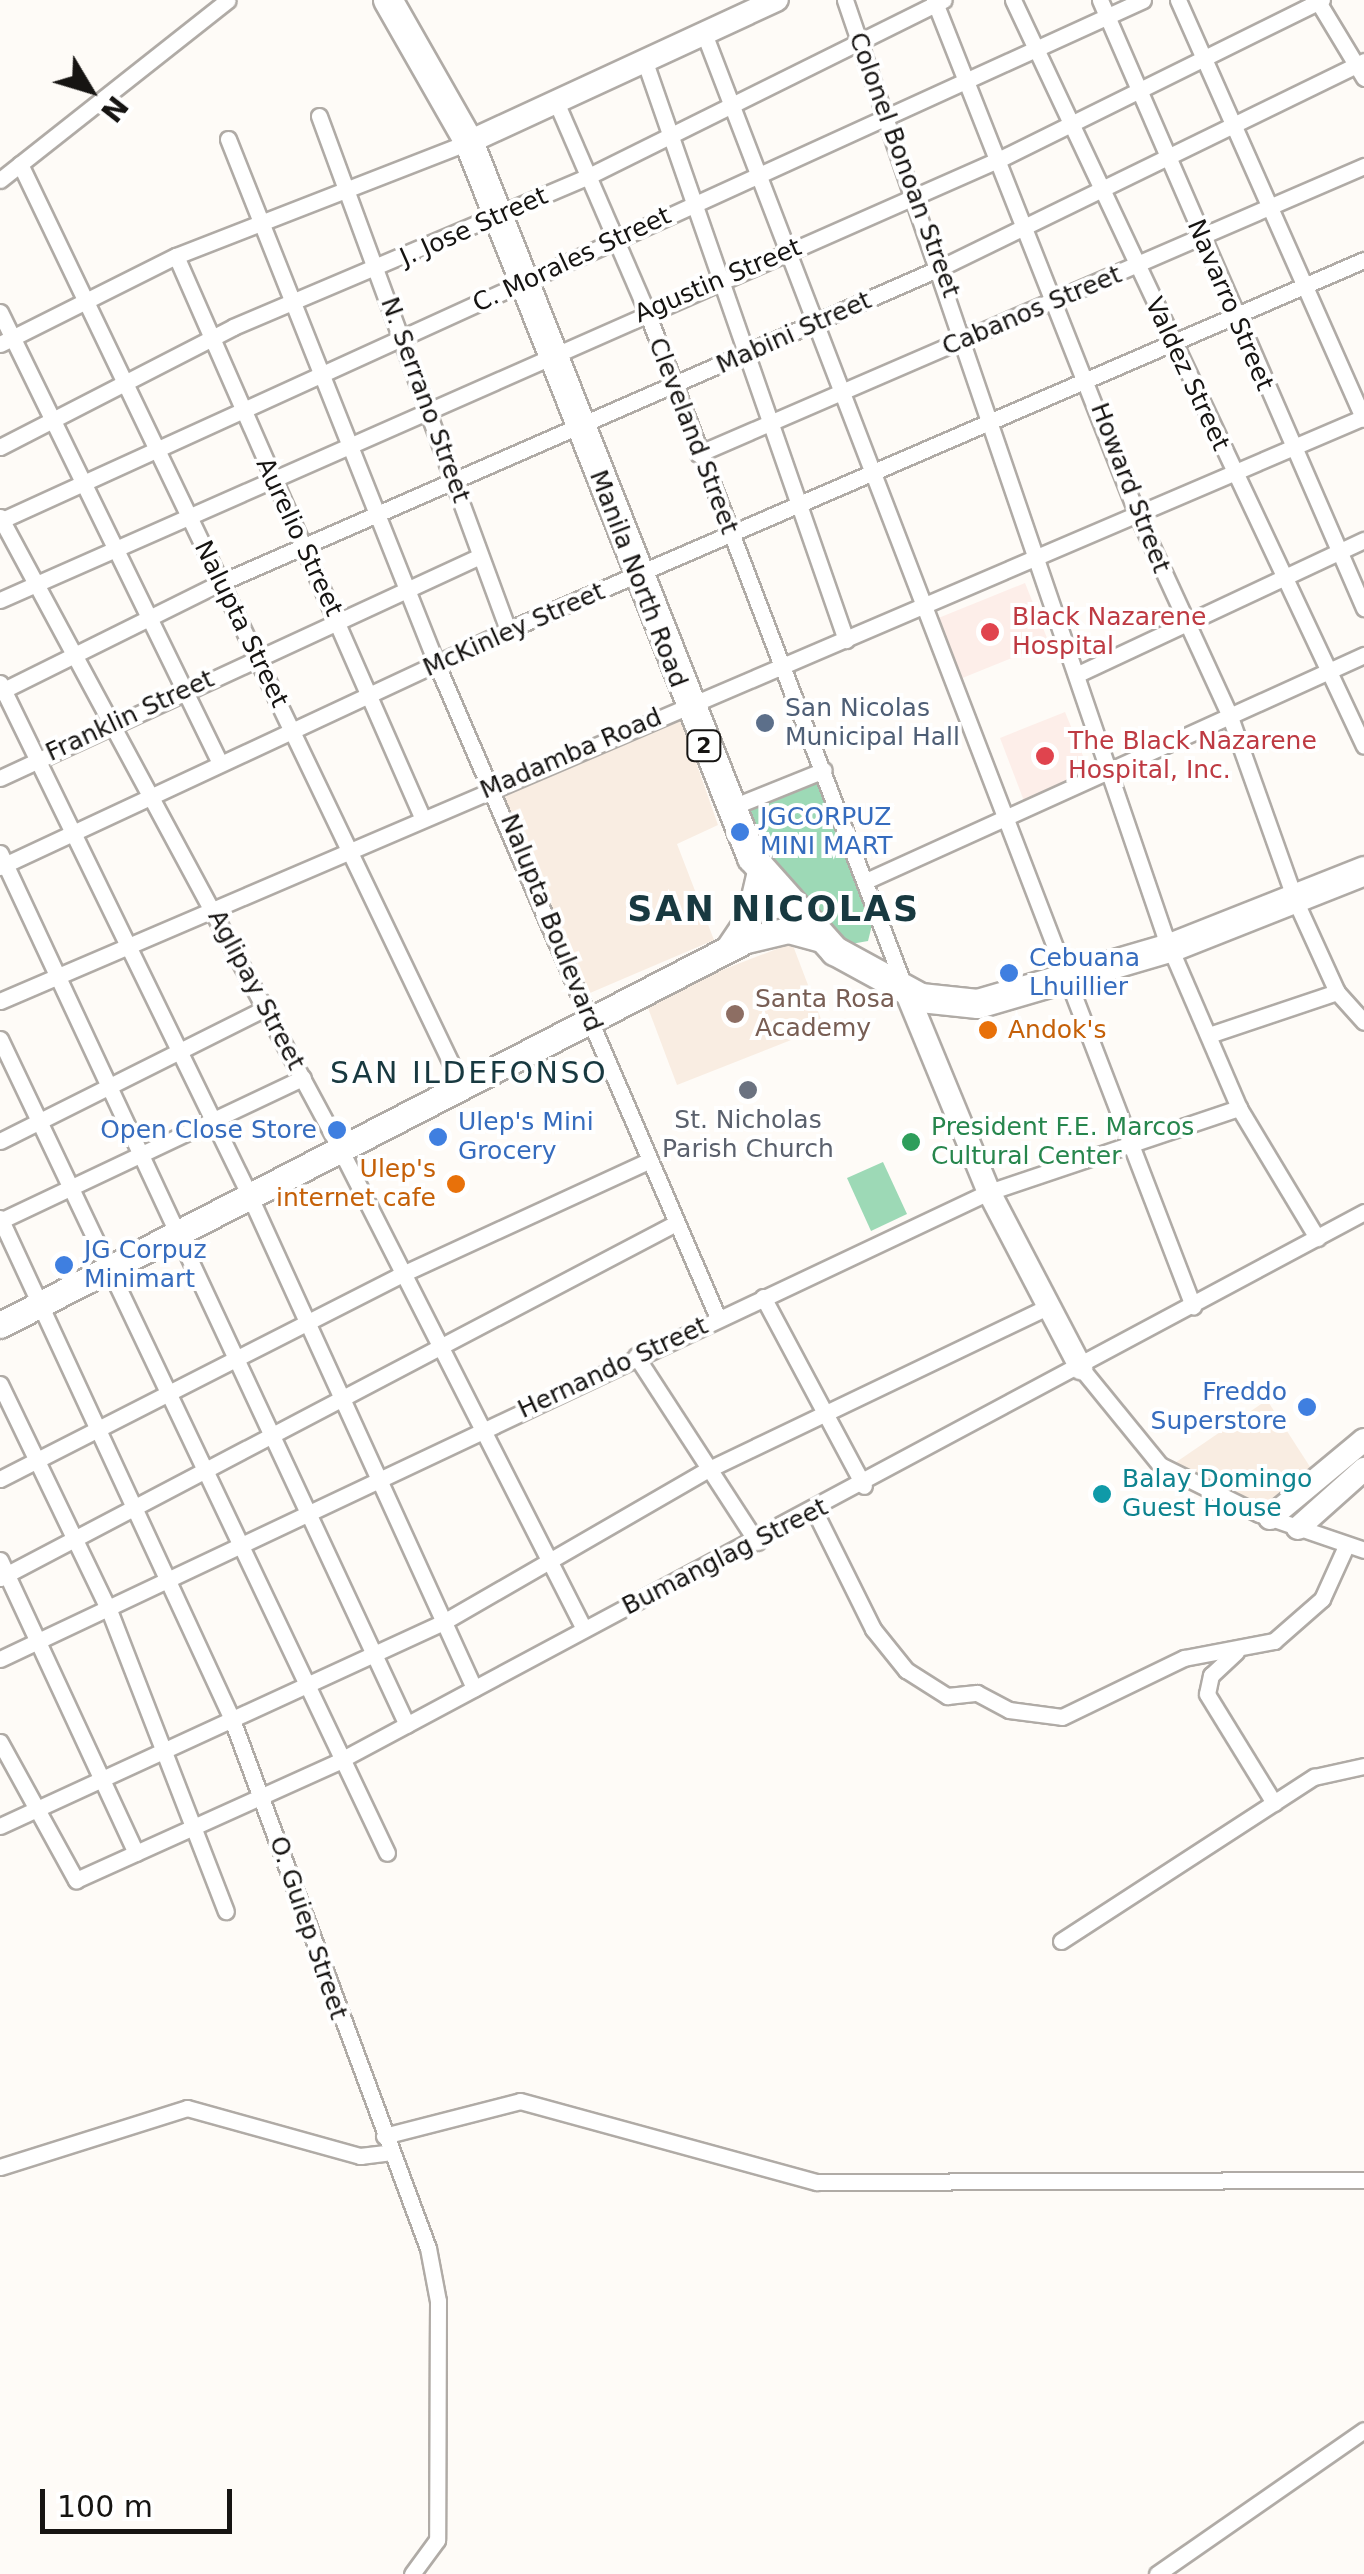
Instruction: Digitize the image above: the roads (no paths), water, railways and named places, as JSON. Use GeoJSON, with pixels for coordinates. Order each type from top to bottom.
{"type":"FeatureCollection","features":[{"type":"Feature","properties":{"kind":"highway","name":"Manila North Road"},"geometry":{"type":"LineString","coordinates":[[388,0],[469,142],[500,215],[579,428],[730,808],[760,871],[825,940],[906,991],[978,1004],[1170,948],[1296,902],[1364,871]]}},
{"type":"Feature","properties":{"kind":"main road"},"geometry":{"type":"LineString","coordinates":[[728,948],[749,918],[760,871]]}},
{"type":"Feature","properties":{"kind":"main road"},"geometry":{"type":"LineString","coordinates":[[0,1326],[338,1146],[728,948],[788,930],[825,940]]}},
{"type":"Feature","properties":{"kind":"street"},"geometry":{"type":"LineString","coordinates":[[0,180],[228,0]]}},
{"type":"Feature","properties":{"kind":"street"},"geometry":{"type":"LineString","coordinates":[[6,341],[176,256],[347,186],[469,142],[646,65],[776,0]]}},
{"type":"Feature","properties":{"kind":"street","name":"Colonel Bonoan Street"},"geometry":{"type":"LineString","coordinates":[[844,0],[942,267],[1170,948]]}},
{"type":"Feature","properties":{"kind":"street","name":"Valdez Street"},"geometry":{"type":"LineString","coordinates":[[1013,0],[1071,126],[1104,185],[1173,347],[1364,746]]}},
{"type":"Feature","properties":{"kind":"street","name":"Navarro Street"},"geometry":{"type":"LineString","coordinates":[[1100,0],[1290,448],[1364,608]]}},
{"type":"Feature","properties":{"kind":"street","name":"C. Morales Street"},"geometry":{"type":"LineString","coordinates":[[1,520],[239,406],[403,338],[1144,0]]}},
{"type":"Feature","properties":{"kind":"street"},"geometry":{"type":"LineString","coordinates":[[1178,0],[1232,125],[1273,206],[1364,418]]}},
{"type":"Feature","properties":{"kind":"street","name":"J. Jose Street"},"geometry":{"type":"LineString","coordinates":[[0,447],[210,338],[377,270],[589,176],[938,1]]}},
{"type":"Feature","properties":{"kind":"street","name":"Howard Street"},"geometry":{"type":"LineString","coordinates":[[938,1],[1137,514],[1229,714],[1296,902],[1336,992],[1364,1022]]}},
{"type":"Feature","properties":{"kind":"street"},"geometry":{"type":"LineString","coordinates":[[1319,1],[1362,68]]}},
{"type":"Feature","properties":{"kind":"street","name":"Agustin Street"},"geometry":{"type":"LineString","coordinates":[[0,600],[349,439],[1000,159],[1319,1]]}},
{"type":"Feature","properties":{"kind":"street"},"geometry":{"type":"LineString","coordinates":[[705,36],[818,322],[924,607],[1008,814],[1193,1306]]}},
{"type":"Feature","properties":{"kind":"street"},"geometry":{"type":"LineString","coordinates":[[646,65],[846,640]]}},
{"type":"Feature","properties":{"kind":"street","name":"Mabini Street"},"geometry":{"type":"LineString","coordinates":[[1,688],[222,582],[457,484],[942,267],[1104,185],[1362,68]]}},
{"type":"Feature","properties":{"kind":"street","name":"Cleveland Street"},"geometry":{"type":"LineString","coordinates":[[557,104],[646,310],[698,454],[868,880],[906,991]]}},
{"type":"Feature","properties":{"kind":"street","name":"N. Serrano Street"},"geometry":{"type":"LineString","coordinates":[[318,116],[430,404],[508,630]]}},
{"type":"Feature","properties":{"kind":"street","name":"Nalupta Boulevard"},"geometry":{"type":"LineString","coordinates":[[228,139],[438,665],[495,787],[672,1225],[718,1318]]}},
{"type":"Feature","properties":{"kind":"street","name":"Nalupta Street"},"geometry":{"type":"LineString","coordinates":[[20,164],[462,1084]]}},
{"type":"Feature","properties":{"kind":"street","name":"Cabanos Street"},"geometry":{"type":"LineString","coordinates":[[698,454],[1364,166]]}},
{"type":"Feature","properties":{"kind":"street","name":"Aurelio Street"},"geometry":{"type":"LineString","coordinates":[[176,256],[422,818]]}},
{"type":"Feature","properties":{"kind":"street","name":"McKinley Street"},"geometry":{"type":"LineString","coordinates":[[2,861],[154,795],[508,630],[731,536],[798,503],[1237,320],[1364,260]]}},
{"type":"Feature","properties":{"kind":"street"},"geometry":{"type":"LineString","coordinates":[[0,312],[6,341],[84,479],[220,763]]}},
{"type":"Feature","properties":{"kind":"street","name":"Madamba Road"},"geometry":{"type":"LineString","coordinates":[[0,1000],[1364,418]]}},
{"type":"Feature","properties":{"kind":"street","name":"Aglipay Street"},"geometry":{"type":"LineString","coordinates":[[1,520],[41,583],[116,722],[338,1146],[398,1276],[584,1629]]}},
{"type":"Feature","properties":{"kind":"street"},"geometry":{"type":"LineString","coordinates":[[1080,673],[1186,627],[1364,540]]}},
{"type":"Feature","properties":{"kind":"street","name":"Franklin Street"},"geometry":{"type":"LineString","coordinates":[[0,778],[480,556]]}},
{"type":"Feature","properties":{"kind":"street"},"geometry":{"type":"LineString","coordinates":[[868,880],[1364,655]]}},
{"type":"Feature","properties":{"kind":"street"},"geometry":{"type":"LineString","coordinates":[[1,688],[250,1194],[342,1402],[383,1479],[440,1624],[474,1688]]}},
{"type":"Feature","properties":{"kind":"street"},"geometry":{"type":"LineString","coordinates":[[730,808],[824,770]]}},
{"type":"Feature","properties":{"kind":"street"},"geometry":{"type":"LineString","coordinates":[[2,861],[312,1512],[407,1725]]}},
{"type":"Feature","properties":{"kind":"street"},"geometry":{"type":"LineString","coordinates":[[1170,948],[1239,1108],[1317,1238]]}},
{"type":"Feature","properties":{"kind":"street"},"geometry":{"type":"LineString","coordinates":[[906,991],[988,1192],[1044,1308],[1081,1368],[1160,1465],[1270,1518],[1364,1550]]}},
{"type":"Feature","properties":{"kind":"street"},"geometry":{"type":"LineString","coordinates":[[1209,1035],[1336,992]]}},
{"type":"Feature","properties":{"kind":"street"},"geometry":{"type":"LineString","coordinates":[[0,1141],[264,1009]]}},
{"type":"Feature","properties":{"kind":"street"},"geometry":{"type":"LineString","coordinates":[[0,1039],[242,1545],[337,1762],[387,1853]]}},
{"type":"Feature","properties":{"kind":"street"},"geometry":{"type":"LineString","coordinates":[[0,1220],[72,1191],[302,1078]]}},
{"type":"Feature","properties":{"kind":"street","name":"Hernando Street"},"geometry":{"type":"LineString","coordinates":[[0,1659],[988,1192],[1239,1108]]}},
{"type":"Feature","properties":{"kind":"street"},"geometry":{"type":"LineString","coordinates":[[0,1479],[398,1276],[648,1160]]}},
{"type":"Feature","properties":{"kind":"street","name":"Bumanglag Street"},"geometry":{"type":"LineString","coordinates":[[35,1810],[76,1880],[263,1799],[864,1486],[1364,1212]]}},
{"type":"Feature","properties":{"kind":"street","name":"O. Guiep Street"},"geometry":{"type":"LineString","coordinates":[[0,1220],[138,1508],[231,1717],[392,2152],[438,2301],[437,2540],[412,2574]]}},
{"type":"Feature","properties":{"kind":"street"},"geometry":{"type":"LineString","coordinates":[[136,1853],[2,1571],[138,1508],[672,1225]]}},
{"type":"Feature","properties":{"kind":"street"},"geometry":{"type":"LineString","coordinates":[[763,1296],[864,1486]]}},
{"type":"Feature","properties":{"kind":"street"},"geometry":{"type":"LineString","coordinates":[[0,1826],[440,1624],[550,1566],[708,1470],[824,1410],[1044,1308]]}},
{"type":"Feature","properties":{"kind":"street"},"geometry":{"type":"LineString","coordinates":[[636,1356],[757,1542]]}},
{"type":"Feature","properties":{"kind":"street"},"geometry":{"type":"LineString","coordinates":[[0,1384],[109,1610],[226,1911]]}},
{"type":"Feature","properties":{"kind":"street"},"geometry":{"type":"LineString","coordinates":[[1270,1518],[1364,1440]]}},
{"type":"Feature","properties":{"kind":"street"},"geometry":{"type":"LineString","coordinates":[[1298,1528],[1364,1468]]}},
{"type":"Feature","properties":{"kind":"street"},"geometry":{"type":"LineString","coordinates":[[815,1512],[885,1647],[946,1696],[977,1693],[1009,1710],[1071,1716],[1184,1658],[1236,1652],[1274,1641],[1322,1599],[1346,1546]]}},
{"type":"Feature","properties":{"kind":"street"},"geometry":{"type":"LineString","coordinates":[[1236,1652],[1211,1675],[1208,1694],[1274,1803]]}},
{"type":"Feature","properties":{"kind":"street"},"geometry":{"type":"LineString","coordinates":[[0,1742],[35,1810]]}},
{"type":"Feature","properties":{"kind":"street"},"geometry":{"type":"LineString","coordinates":[[1061,1940],[1332,1768],[1364,1766]]}},
{"type":"Feature","properties":{"kind":"street"},"geometry":{"type":"LineString","coordinates":[[384,2136],[520,2101],[816,2182],[1364,2180]]}},
{"type":"Feature","properties":{"kind":"street"},"geometry":{"type":"LineString","coordinates":[[0,2167],[188,2108],[360,2156],[392,2152]]}},
{"type":"Feature","properties":{"kind":"street"},"geometry":{"type":"LineString","coordinates":[[1157,2574],[1364,2430]]}},
{"type":"Feature","properties":{"kind":"place","name":"Black Nazarene Hospital"},"geometry":{"type":"Point","coordinates":[990,632]}},
{"type":"Feature","properties":{"kind":"place","name":"San Nicolas Municipal Hall"},"geometry":{"type":"Point","coordinates":[765,723]}},
{"type":"Feature","properties":{"kind":"place","name":"The Black Nazarene Hospital, Inc."},"geometry":{"type":"Point","coordinates":[1045,756]}},
{"type":"Feature","properties":{"kind":"place","name":"JGCORPUZ MINI MART"},"geometry":{"type":"Point","coordinates":[740,832]}},
{"type":"Feature","properties":{"kind":"place","name":"Cebuana Lhuillier"},"geometry":{"type":"Point","coordinates":[1009,973]}},
{"type":"Feature","properties":{"kind":"place","name":"Santa Rosa Academy"},"geometry":{"type":"Point","coordinates":[735,1014]}},
{"type":"Feature","properties":{"kind":"place","name":"Andok's"},"geometry":{"type":"Point","coordinates":[988,1030]}},
{"type":"Feature","properties":{"kind":"place","name":"St. Nicholas Parish Church"},"geometry":{"type":"Point","coordinates":[748,1090]}},
{"type":"Feature","properties":{"kind":"place","name":"Open Close Store"},"geometry":{"type":"Point","coordinates":[337,1130]}},
{"type":"Feature","properties":{"kind":"place","name":"Ulep's Mini Grocery"},"geometry":{"type":"Point","coordinates":[438,1137]}},
{"type":"Feature","properties":{"kind":"place","name":"President F.E. Marcos Cultural Center"},"geometry":{"type":"Point","coordinates":[911,1142]}},
{"type":"Feature","properties":{"kind":"place","name":"Ulep's internet cafe"},"geometry":{"type":"Point","coordinates":[456,1184]}},
{"type":"Feature","properties":{"kind":"place","name":"JG Corpuz Minimart"},"geometry":{"type":"Point","coordinates":[64,1265]}},
{"type":"Feature","properties":{"kind":"place","name":"Freddo Superstore"},"geometry":{"type":"Point","coordinates":[1307,1407]}},
{"type":"Feature","properties":{"kind":"place","name":"Balay Domingo Guest House"},"geometry":{"type":"Point","coordinates":[1102,1494]}},
{"type":"Feature","properties":{"kind":"district","name":"SAN NICOLAS"},"geometry":{"type":"Point","coordinates":[774,909]}},
{"type":"Feature","properties":{"kind":"district","name":"SAN ILDEFONSO"},"geometry":{"type":"Point","coordinates":[469,1073]}}]}
